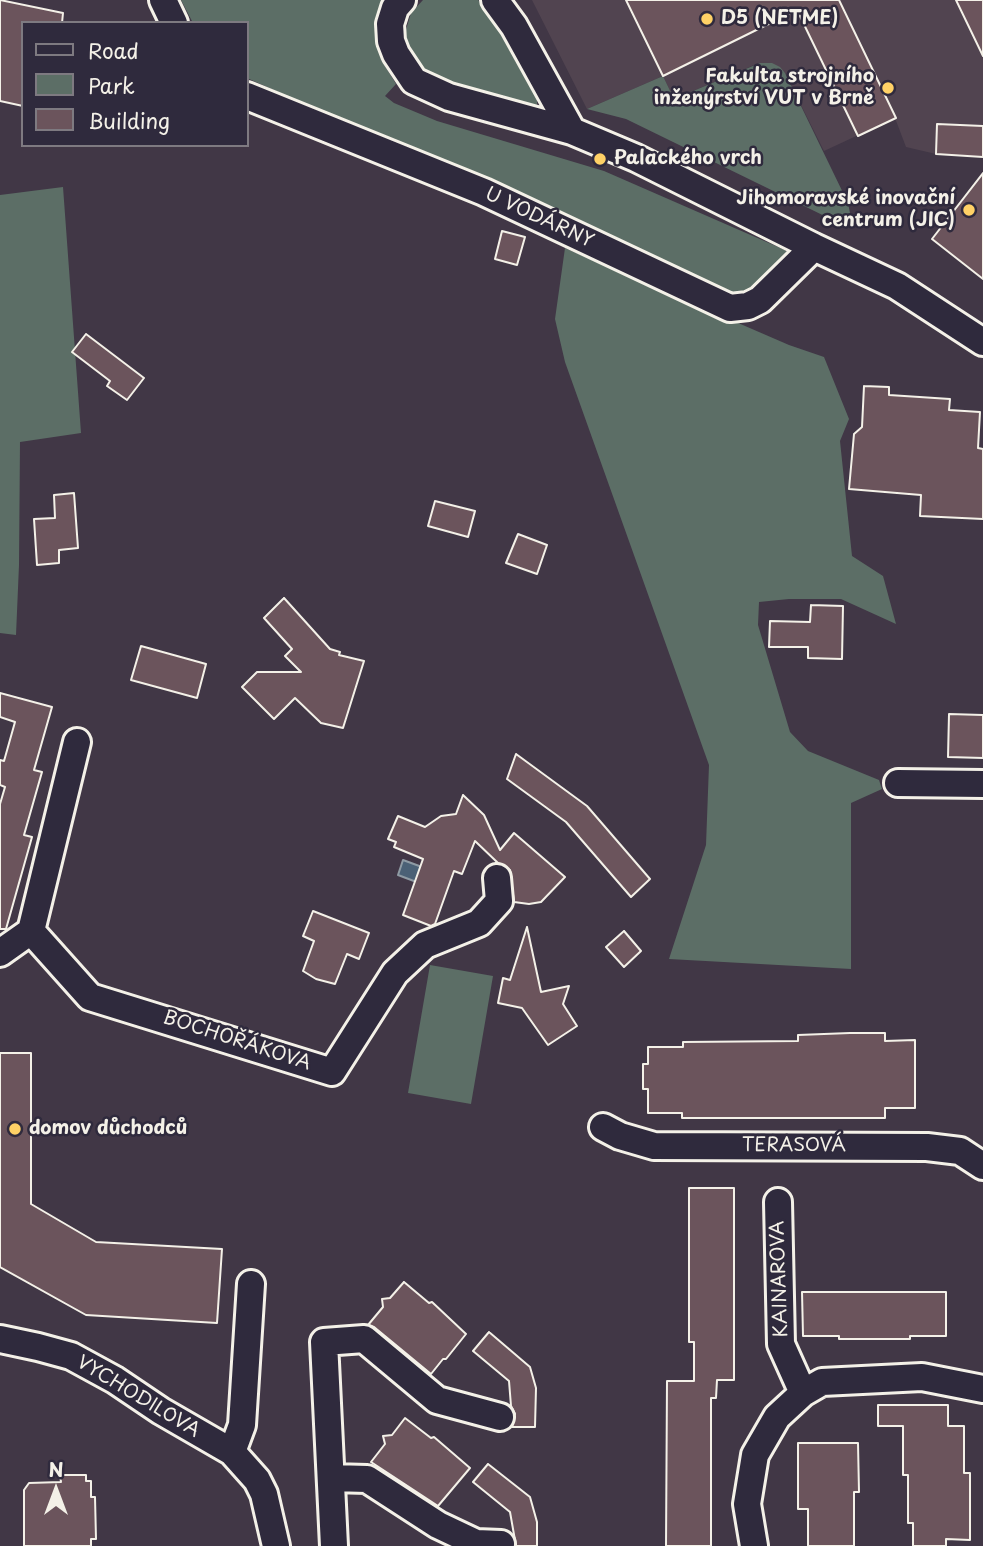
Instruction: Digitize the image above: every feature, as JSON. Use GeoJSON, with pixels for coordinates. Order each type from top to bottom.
{"type":"FeatureCollection","features":[{"type":"Feature","properties":{"kind":"street"},"geometry":{"type":"LineString","coordinates":[[163,0],[173,21]]}},
{"type":"Feature","properties":{"kind":"street"},"geometry":{"type":"LineString","coordinates":[[402,0],[395,8],[390,24],[391,41],[400,62],[414,81],[449,97],[572,131],[636,158],[897,286],[983,342]]}},
{"type":"Feature","properties":{"kind":"street"},"geometry":{"type":"LineString","coordinates":[[495,0],[514,26],[572,131]]}},
{"type":"Feature","properties":{"kind":"street","name":"U VODÁRNY"},"geometry":{"type":"LineString","coordinates":[[248,96],[484,192],[730,307],[748,306],[760,300],[814,247]]}},
{"type":"Feature","properties":{"kind":"street"},"geometry":{"type":"LineString","coordinates":[[0,953],[31,931],[77,742]]}},
{"type":"Feature","properties":{"kind":"street"},"geometry":{"type":"LineString","coordinates":[[898,783],[983,784]]}},
{"type":"Feature","properties":{"kind":"street","name":"BOCHOŘÁKOVA"},"geometry":{"type":"LineString","coordinates":[[31,931],[90,997],[332,1072],[395,973],[425,945],[479,923],[499,901],[497,878]]}},
{"type":"Feature","properties":{"kind":"street","name":"TERASOVÁ"},"geometry":{"type":"LineString","coordinates":[[603,1127],[621,1136],[654,1146],[927,1147],[960,1150],[983,1166]]}},
{"type":"Feature","properties":{"kind":"street","name":"KAINAROVA"},"geometry":{"type":"LineString","coordinates":[[778,1202],[780,1344],[803,1393]]}},
{"type":"Feature","properties":{"kind":"street"},"geometry":{"type":"LineString","coordinates":[[232,1452],[242,1425],[251,1284]]}},
{"type":"Feature","properties":{"kind":"street","name":"VYCHODILOVA"},"geometry":{"type":"LineString","coordinates":[[0,1339],[71,1356],[232,1452],[257,1480],[264,1494],[276,1546]]}},
{"type":"Feature","properties":{"kind":"street"},"geometry":{"type":"LineString","coordinates":[[334,1546],[324,1342],[364,1339],[437,1400],[500,1418]]}},
{"type":"Feature","properties":{"kind":"street"},"geometry":{"type":"LineString","coordinates":[[754,1546],[747,1504],[755,1455],[777,1417],[803,1393],[822,1382],[922,1377],[983,1389]]}},
{"type":"Feature","properties":{"kind":"street"},"geometry":{"type":"LineString","coordinates":[[332,1478],[367,1479],[438,1525],[475,1543],[501,1544]]}},
{"type":"Feature","properties":{"kind":"shaded area","name":"Fakulta strojního inženýrství VUT v Brně"},"geometry":{"type":"Polygon","coordinates":[[[532,0],[983,0],[983,126],[938,124],[936,154],[906,147],[895,118],[824,151],[785,73],[771,63],[759,63],[674,99],[663,76],[587,109],[532,0]]]}},
{"type":"Feature","properties":{"kind":"green space"},"geometry":{"type":"Polygon","coordinates":[[[181,0],[388,0],[381,14],[377,39],[382,61],[396,84],[385,96],[394,103],[437,121],[604,171],[785,250],[791,255],[739,304],[569,223],[248,78],[248,21],[192,21],[181,0]]]}},
{"type":"Feature","properties":{"kind":"green space"},"geometry":{"type":"Polygon","coordinates":[[[423,0],[478,0],[486,8],[537,99],[537,106],[531,108],[439,80],[419,69],[408,53],[405,33],[411,13],[423,0]]]}},
{"type":"Feature","properties":{"kind":"green space"},"geometry":{"type":"Polygon","coordinates":[[[760,63],[772,63],[785,73],[848,203],[850,213],[845,226],[626,119],[587,109],[663,76],[674,99],[760,63]]]}},
{"type":"Feature","properties":{"kind":"green space"},"geometry":{"type":"Polygon","coordinates":[[[63,187],[81,433],[20,442],[16,635],[0,633],[0,195],[63,187]]]}},
{"type":"Feature","properties":{"kind":"green space"},"geometry":{"type":"Polygon","coordinates":[[[565,248],[789,345],[824,357],[849,419],[840,441],[852,556],[883,576],[896,624],[841,599],[789,599],[759,602],[758,625],[790,732],[808,751],[879,780],[882,789],[851,803],[851,969],[669,959],[706,845],[709,765],[565,362],[555,319],[565,248]]]}},
{"type":"Feature","properties":{"kind":"green space"},"geometry":{"type":"Polygon","coordinates":[[[430,965],[493,976],[471,1104],[408,1093],[430,965]]]}},
{"type":"Feature","properties":{"kind":"water"},"geometry":{"type":"Polygon","coordinates":[[[403,860],[441,874],[435,889],[398,875],[403,860]]]}},
{"type":"Feature","properties":{"kind":"building"},"geometry":{"type":"Polygon","coordinates":[[[0,0],[63,13],[62,21],[21,21],[21,106],[0,101],[0,0]]]}},
{"type":"Feature","properties":{"kind":"building"},"geometry":{"type":"Polygon","coordinates":[[[626,0],[839,0],[896,118],[858,136],[797,10],[663,76],[626,0]]]}},
{"type":"Feature","properties":{"kind":"building"},"geometry":{"type":"Polygon","coordinates":[[[956,0],[983,0],[983,56],[956,0]]]}},
{"type":"Feature","properties":{"kind":"building"},"geometry":{"type":"Polygon","coordinates":[[[937,124],[983,126],[983,157],[936,154],[937,124]]]}},
{"type":"Feature","properties":{"kind":"building","name":"Jihomoravské inovační centrum (JIC)"},"geometry":{"type":"Polygon","coordinates":[[[983,173],[983,279],[932,239],[983,173]]]}},
{"type":"Feature","properties":{"kind":"building"},"geometry":{"type":"Polygon","coordinates":[[[502,231],[525,237],[517,265],[495,259],[502,231]]]}},
{"type":"Feature","properties":{"kind":"building"},"geometry":{"type":"Polygon","coordinates":[[[86,334],[144,378],[127,400],[107,386],[110,381],[72,352],[86,334]]]}},
{"type":"Feature","properties":{"kind":"building"},"geometry":{"type":"Polygon","coordinates":[[[864,386],[889,387],[889,395],[950,399],[949,410],[980,412],[978,448],[983,449],[983,519],[920,516],[921,495],[849,489],[854,434],[862,427],[864,386]]]}},
{"type":"Feature","properties":{"kind":"building"},"geometry":{"type":"Polygon","coordinates":[[[74,493],[78,548],[59,550],[59,563],[37,565],[34,519],[55,518],[54,495],[74,493]]]}},
{"type":"Feature","properties":{"kind":"building"},"geometry":{"type":"Polygon","coordinates":[[[435,501],[475,511],[468,537],[428,526],[435,501]]]}},
{"type":"Feature","properties":{"kind":"building"},"geometry":{"type":"Polygon","coordinates":[[[518,534],[547,545],[537,574],[506,563],[518,534]]]}},
{"type":"Feature","properties":{"kind":"building"},"geometry":{"type":"Polygon","coordinates":[[[284,598],[330,649],[340,652],[339,655],[364,661],[343,728],[321,723],[295,698],[274,719],[242,687],[257,672],[301,672],[285,656],[292,649],[264,618],[284,598]]]}},
{"type":"Feature","properties":{"kind":"building"},"geometry":{"type":"Polygon","coordinates":[[[811,605],[843,606],[842,659],[808,658],[808,647],[769,647],[770,621],[810,622],[811,605]]]}},
{"type":"Feature","properties":{"kind":"building"},"geometry":{"type":"Polygon","coordinates":[[[141,646],[206,664],[197,698],[131,680],[141,646]]]}},
{"type":"Feature","properties":{"kind":"building"},"geometry":{"type":"Polygon","coordinates":[[[0,693],[52,707],[34,770],[42,772],[24,835],[32,837],[6,929],[0,929],[0,804],[5,787],[0,785],[0,760],[4,761],[15,722],[0,717],[0,693]]]}},
{"type":"Feature","properties":{"kind":"building"},"geometry":{"type":"Polygon","coordinates":[[[949,714],[983,715],[983,758],[948,757],[949,714]]]}},
{"type":"Feature","properties":{"kind":"building"},"geometry":{"type":"Polygon","coordinates":[[[516,754],[587,806],[650,879],[631,897],[566,822],[507,779],[516,754]]]}},
{"type":"Feature","properties":{"kind":"building"},"geometry":{"type":"Polygon","coordinates":[[[463,795],[484,815],[500,850],[514,833],[565,877],[541,902],[514,902],[510,870],[498,863],[475,841],[462,874],[454,871],[435,924],[431,926],[403,915],[423,859],[394,847],[396,842],[388,839],[398,816],[425,827],[441,816],[456,814],[463,795]]]}},
{"type":"Feature","properties":{"kind":"building"},"geometry":{"type":"Polygon","coordinates":[[[313,911],[369,933],[359,959],[347,954],[335,984],[316,979],[303,971],[314,941],[303,936],[313,911]]]}},
{"type":"Feature","properties":{"kind":"building"},"geometry":{"type":"Polygon","coordinates":[[[527,927],[541,992],[569,986],[563,1004],[577,1026],[548,1045],[522,1008],[498,1003],[503,978],[510,980],[527,927]]]}},
{"type":"Feature","properties":{"kind":"building"},"geometry":{"type":"Polygon","coordinates":[[[624,931],[641,951],[624,967],[606,947],[624,931]]]}},
{"type":"Feature","properties":{"kind":"building"},"geometry":{"type":"Polygon","coordinates":[[[885,1033],[885,1041],[915,1040],[915,1108],[885,1108],[885,1118],[682,1118],[682,1113],[648,1113],[648,1089],[643,1089],[643,1064],[648,1064],[648,1047],[683,1047],[683,1042],[798,1041],[798,1035],[885,1033]]]}},
{"type":"Feature","properties":{"kind":"building","name":"domov důchodců"},"geometry":{"type":"Polygon","coordinates":[[[0,1053],[31,1053],[31,1204],[96,1242],[222,1249],[217,1323],[86,1315],[0,1267],[0,1053]]]}},
{"type":"Feature","properties":{"kind":"building"},"geometry":{"type":"Polygon","coordinates":[[[689,1188],[734,1188],[734,1380],[717,1380],[716,1398],[711,1398],[711,1546],[666,1546],[667,1381],[694,1381],[694,1342],[689,1342],[689,1188]]]}},
{"type":"Feature","properties":{"kind":"building"},"geometry":{"type":"Polygon","coordinates":[[[404,1282],[429,1303],[432,1302],[466,1334],[431,1374],[374,1327],[368,1325],[383,1307],[382,1299],[390,1298],[404,1282]]]}},
{"type":"Feature","properties":{"kind":"building"},"geometry":{"type":"Polygon","coordinates":[[[802,1292],[946,1292],[946,1336],[839,1339],[839,1336],[803,1336],[802,1292]]]}},
{"type":"Feature","properties":{"kind":"building"},"geometry":{"type":"Polygon","coordinates":[[[489,1332],[530,1367],[536,1388],[535,1427],[512,1427],[515,1414],[511,1406],[509,1381],[473,1351],[489,1332]]]}},
{"type":"Feature","properties":{"kind":"building"},"geometry":{"type":"Polygon","coordinates":[[[878,1405],[948,1405],[948,1426],[964,1426],[964,1473],[970,1473],[970,1540],[946,1539],[946,1546],[913,1546],[913,1523],[908,1523],[908,1475],[903,1475],[903,1426],[878,1426],[878,1405]]]}},
{"type":"Feature","properties":{"kind":"building"},"geometry":{"type":"Polygon","coordinates":[[[405,1418],[431,1438],[434,1437],[470,1468],[438,1506],[371,1462],[385,1444],[383,1436],[392,1435],[405,1418]]]}},
{"type":"Feature","properties":{"kind":"building"},"geometry":{"type":"Polygon","coordinates":[[[798,1443],[858,1443],[859,1492],[854,1492],[854,1546],[808,1546],[808,1509],[798,1509],[798,1443]]]}},
{"type":"Feature","properties":{"kind":"building"},"geometry":{"type":"Polygon","coordinates":[[[488,1464],[530,1497],[537,1522],[537,1546],[516,1546],[510,1512],[473,1482],[488,1464]]]}},
{"type":"Feature","properties":{"kind":"building"},"geometry":{"type":"Polygon","coordinates":[[[60,1475],[86,1475],[86,1481],[91,1481],[91,1497],[95,1497],[96,1539],[91,1539],[91,1546],[24,1546],[24,1490],[29,1483],[61,1482],[60,1475]]]}},
{"type":"Feature","properties":{"kind":"place","name":"D5 (NETME)"},"geometry":{"type":"Point","coordinates":[707,19]}},
{"type":"Feature","properties":{"kind":"place","name":"Fakulta strojního inženýrství VUT v Brně"},"geometry":{"type":"Point","coordinates":[888,88]}},
{"type":"Feature","properties":{"kind":"place","name":"Palackého vrch"},"geometry":{"type":"Point","coordinates":[600,159]}},
{"type":"Feature","properties":{"kind":"place","name":"Jihomoravské inovační centrum (JIC)"},"geometry":{"type":"Point","coordinates":[969,210]}},
{"type":"Feature","properties":{"kind":"place","name":"domov důchodců"},"geometry":{"type":"Point","coordinates":[15,1129]}}]}
